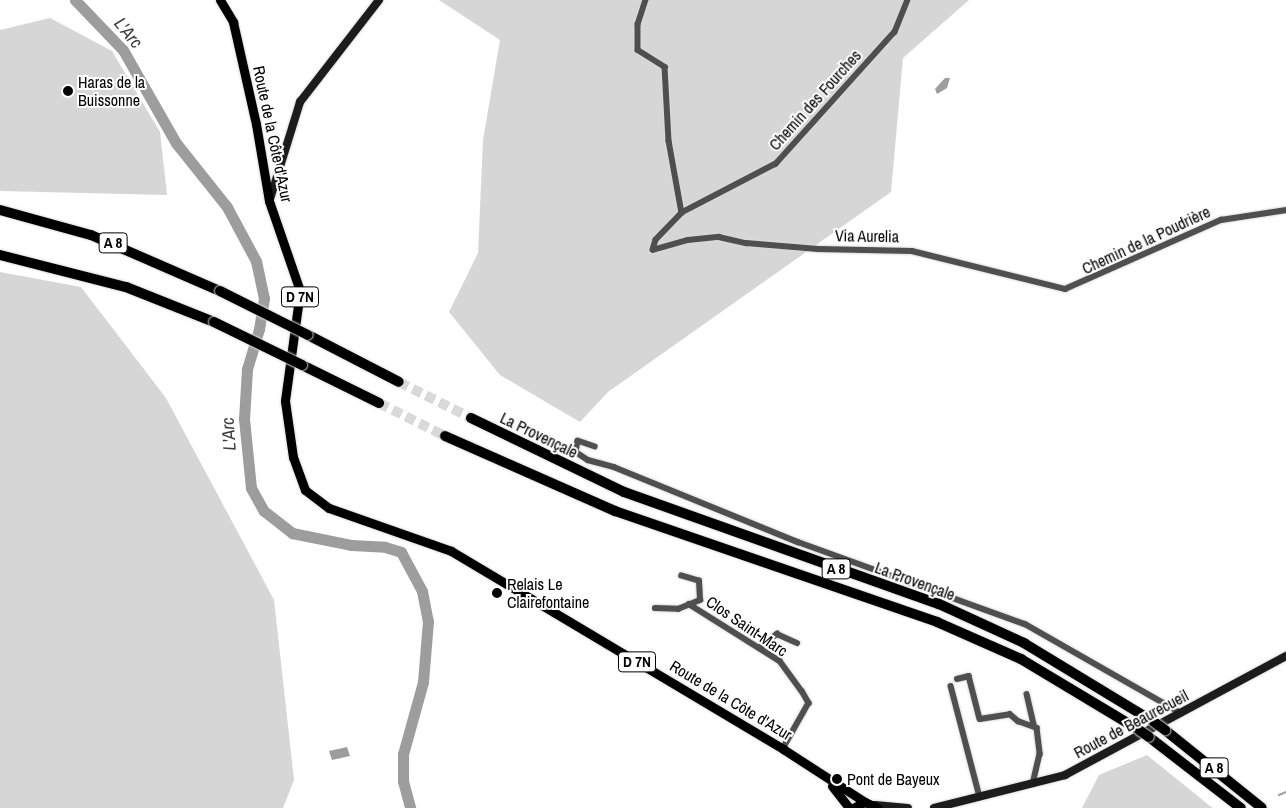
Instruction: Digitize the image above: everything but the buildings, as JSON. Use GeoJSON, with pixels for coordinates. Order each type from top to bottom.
{"type":"FeatureCollection","features":[{"type":"Feature","properties":{"kind":"highway","name":"A 8"},"geometry":{"type":"LineString","coordinates":[[0,210],[90,235],[220,291],[399,382]]}},
{"type":"Feature","properties":{"kind":"highway","name":"A 8"},"geometry":{"type":"LineString","coordinates":[[0,255],[126,286],[214,322],[379,403]]}},
{"type":"Feature","properties":{"kind":"highway","name":"La Provençale"},"geometry":{"type":"LineString","coordinates":[[471,418],[624,492],[939,604],[1024,643],[1154,722],[1262,808]]}},
{"type":"Feature","properties":{"kind":"highway","name":"La Provençale"},"geometry":{"type":"LineString","coordinates":[[445,436],[614,511],[937,622],[1020,659],[1139,730],[1242,808]]}},
{"type":"Feature","properties":{"kind":"main road","name":"Route de la Côte d'Azur"},"geometry":{"type":"LineString","coordinates":[[220,0],[233,22],[256,124],[269,201],[300,291],[285,412],[297,473],[312,498],[340,513],[451,551],[783,749],[865,802]]}},
{"type":"Feature","properties":{"kind":"main road","name":"Route de la Côte d'Azur"},"geometry":{"type":"LineString","coordinates":[[820,773],[849,808]]}},
{"type":"Feature","properties":{"kind":"main road"},"geometry":{"type":"LineString","coordinates":[[853,808],[865,802],[876,806]]}},
{"type":"Feature","properties":{"kind":"street"},"geometry":{"type":"LineString","coordinates":[[269,201],[300,102],[379,0]]}},
{"type":"Feature","properties":{"kind":"street"},"geometry":{"type":"LineString","coordinates":[[646,0],[638,24],[638,50],[665,67],[670,141],[682,213]]}},
{"type":"Feature","properties":{"kind":"street","name":"Chemin des Fourches"},"geometry":{"type":"LineString","coordinates":[[653,250],[656,240],[682,213],[776,164],[895,32],[908,0]]}},
{"type":"Feature","properties":{"kind":"street","name":"Chemin de la Poudrière"},"geometry":{"type":"LineString","coordinates":[[1077,286],[1221,220],[1286,210]]}},
{"type":"Feature","properties":{"kind":"street","name":"Via Aurelia"},"geometry":{"type":"LineString","coordinates":[[653,250],[688,240],[719,237],[746,243],[818,249],[912,251],[986,267],[1050,288],[1077,286]]}},
{"type":"Feature","properties":{"kind":"street"},"geometry":{"type":"LineString","coordinates":[[595,447],[578,441],[576,452],[588,460],[632,474],[798,542],[1025,624],[1181,713]]}},
{"type":"Feature","properties":{"kind":"street"},"geometry":{"type":"LineString","coordinates":[[655,608],[678,609],[700,600],[700,584],[682,576]]}},
{"type":"Feature","properties":{"kind":"street","name":"Clos Saint-Marc"},"geometry":{"type":"LineString","coordinates":[[689,604],[780,661],[809,703],[783,749]]}},
{"type":"Feature","properties":{"kind":"street"},"geometry":{"type":"LineString","coordinates":[[759,648],[777,634],[797,643]]}},
{"type":"Feature","properties":{"kind":"street","name":"Route de Beaurecueil"},"geometry":{"type":"LineString","coordinates":[[934,808],[1033,784],[1081,768],[1286,656]]}},
{"type":"Feature","properties":{"kind":"street"},"geometry":{"type":"LineString","coordinates":[[957,679],[969,676],[980,719],[1010,714],[1018,721],[1034,724]]}},
{"type":"Feature","properties":{"kind":"street"},"geometry":{"type":"LineString","coordinates":[[951,686],[980,797]]}},
{"type":"Feature","properties":{"kind":"street"},"geometry":{"type":"LineString","coordinates":[[1027,694],[1040,754],[1033,784]]}},
{"type":"Feature","properties":{"kind":"street"},"geometry":{"type":"LineString","coordinates":[[876,806],[908,808]]}},
{"type":"Feature","properties":{"kind":"shaded area"},"geometry":{"type":"Polygon","coordinates":[[[439,0],[969,0],[903,58],[891,192],[608,392],[580,422],[500,375],[449,312],[478,253],[483,140],[500,40],[439,0]]]}},
{"type":"Feature","properties":{"kind":"shaded area","name":"Haras de la Buissonne"},"geometry":{"type":"Polygon","coordinates":[[[50,18],[112,51],[160,132],[167,195],[0,191],[0,30],[50,18]]]}},
{"type":"Feature","properties":{"kind":"shaded area"},"geometry":{"type":"Polygon","coordinates":[[[945,78],[950,78],[947,88],[937,94],[935,89],[945,78]]]}},
{"type":"Feature","properties":{"kind":"shaded area"},"geometry":{"type":"Polygon","coordinates":[[[0,272],[81,287],[166,398],[274,600],[294,780],[283,808],[0,808],[0,272]]]}},
{"type":"Feature","properties":{"kind":"shaded area"},"geometry":{"type":"Polygon","coordinates":[[[347,747],[350,756],[332,760],[329,751],[347,747]]]}},
{"type":"Feature","properties":{"kind":"shaded area"},"geometry":{"type":"Polygon","coordinates":[[[1147,755],[1213,808],[1082,808],[1099,775],[1147,755]]]}},
{"type":"Feature","properties":{"kind":"waterway","name":"L'Arc"},"geometry":{"type":"LineString","coordinates":[[75,0],[123,50],[176,143],[227,207],[256,261],[264,298],[259,329],[247,369],[244,419],[251,488],[264,511],[292,533],[351,545],[385,547],[401,552],[422,591],[428,621],[423,682],[403,754],[403,781],[410,808]]}},
{"type":"Feature","properties":{"kind":"waterway"},"geometry":{"type":"LineString","coordinates":[[1279,795],[1286,792]]}},
{"type":"Feature","properties":{"kind":"tunnel"},"geometry":{"type":"LineString","coordinates":[[399,382],[471,418]]}},
{"type":"Feature","properties":{"kind":"tunnel"},"geometry":{"type":"LineString","coordinates":[[379,403],[445,436]]}},
{"type":"Feature","properties":{"kind":"place","name":"Haras de la Buissonne"},"geometry":{"type":"Point","coordinates":[68,91]}},
{"type":"Feature","properties":{"kind":"place","name":"Relais Le Clairefontaine"},"geometry":{"type":"Point","coordinates":[497,593]}},
{"type":"Feature","properties":{"kind":"place","name":"Pont de Bayeux"},"geometry":{"type":"Point","coordinates":[837,779]}}]}
